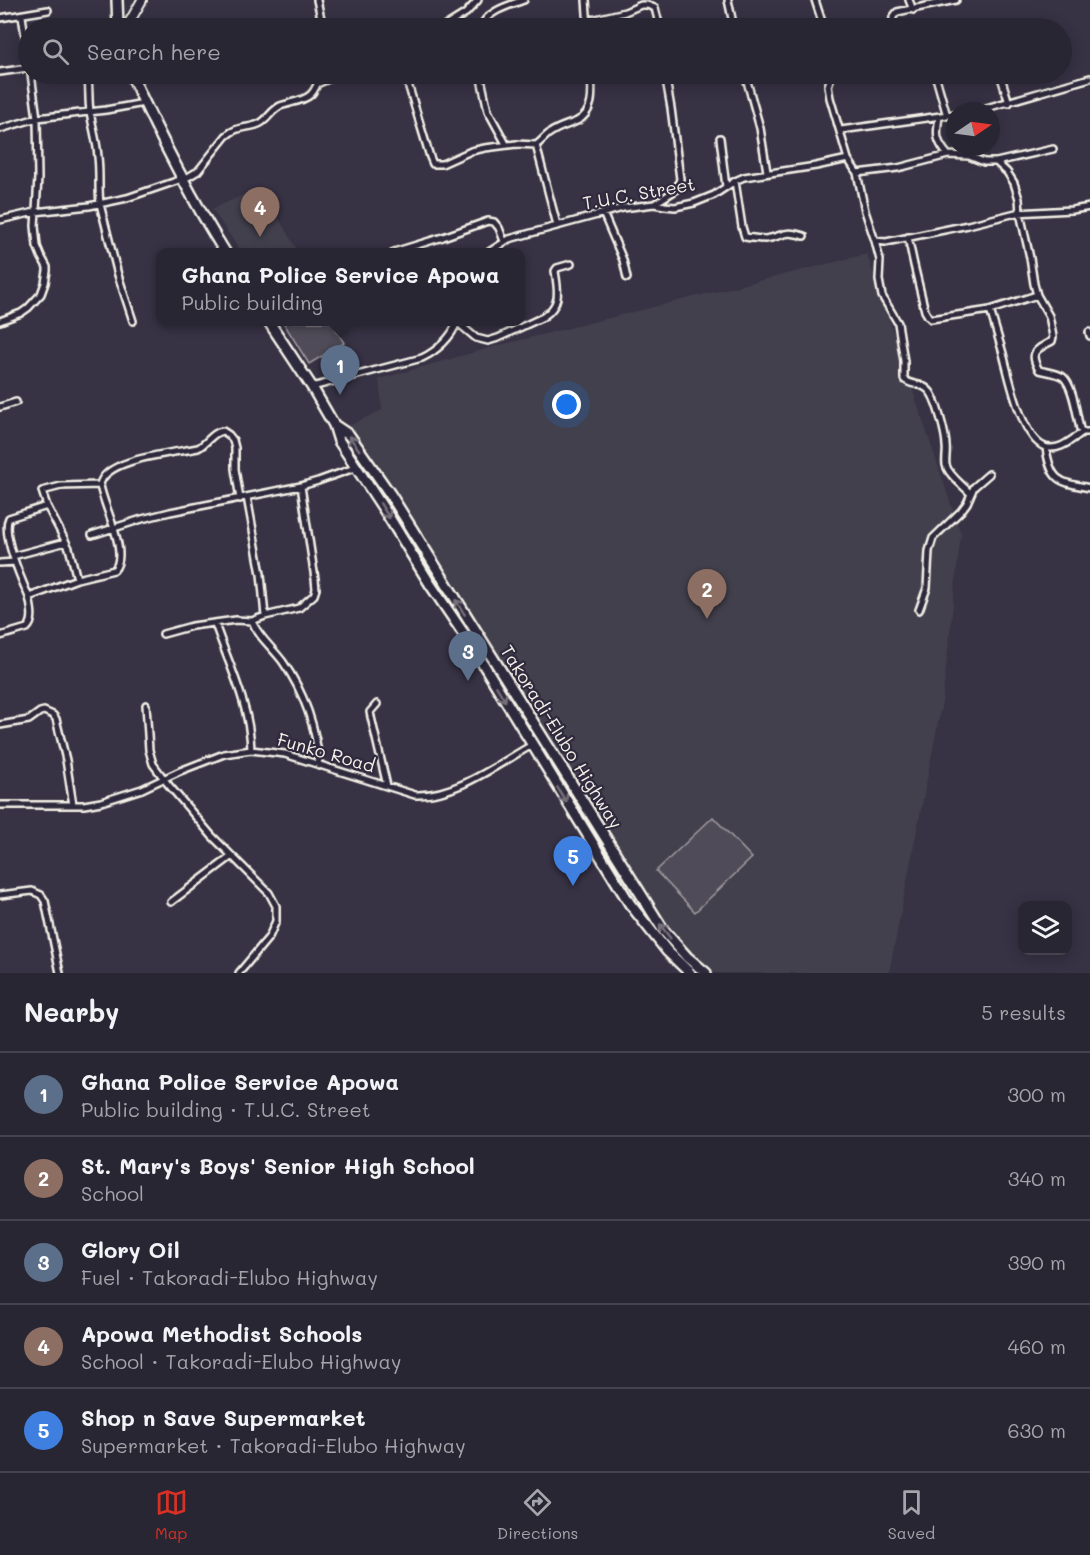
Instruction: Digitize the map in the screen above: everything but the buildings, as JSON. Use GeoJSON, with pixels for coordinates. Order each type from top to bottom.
{"type":"FeatureCollection","features":[{"type":"Feature","properties":{"kind":"highway"},"geometry":{"type":"LineString","coordinates":[[117,0],[118,18]]}},
{"type":"Feature","properties":{"kind":"highway"},"geometry":{"type":"LineString","coordinates":[[135,84],[182,179],[223,248]]}},
{"type":"Feature","properties":{"kind":"highway","name":"Takoradi-Elubo Highway"},"geometry":{"type":"LineString","coordinates":[[272,326],[312,387],[334,425],[339,441],[474,649],[630,904],[667,951],[690,973]]}},
{"type":"Feature","properties":{"kind":"highway","name":"Takoradi-Elubo Highway"},"geometry":{"type":"LineString","coordinates":[[334,425],[349,435],[390,494],[664,931],[687,957],[706,973]]}},
{"type":"Feature","properties":{"kind":"main road"},"geometry":{"type":"LineString","coordinates":[[132,18],[142,0]]}},
{"type":"Feature","properties":{"kind":"street"},"geometry":{"type":"LineString","coordinates":[[317,0],[321,18]]}},
{"type":"Feature","properties":{"kind":"street"},"geometry":{"type":"LineString","coordinates":[[458,18],[478,0]]}},
{"type":"Feature","properties":{"kind":"street"},"geometry":{"type":"LineString","coordinates":[[486,18],[524,0]]}},
{"type":"Feature","properties":{"kind":"street"},"geometry":{"type":"LineString","coordinates":[[586,0],[587,18]]}},
{"type":"Feature","properties":{"kind":"street"},"geometry":{"type":"LineString","coordinates":[[728,0],[732,18]]}},
{"type":"Feature","properties":{"kind":"street"},"geometry":{"type":"LineString","coordinates":[[815,0],[821,18]]}},
{"type":"Feature","properties":{"kind":"street"},"geometry":{"type":"LineString","coordinates":[[909,0],[913,10]]}},
{"type":"Feature","properties":{"kind":"street"},"geometry":{"type":"LineString","coordinates":[[892,18],[897,12],[956,0]]}},
{"type":"Feature","properties":{"kind":"street"},"geometry":{"type":"LineString","coordinates":[[600,18],[647,5],[655,8],[658,18]]}},
{"type":"Feature","properties":{"kind":"street"},"geometry":{"type":"LineString","coordinates":[[0,18],[48,10]]}},
{"type":"Feature","properties":{"kind":"street"},"geometry":{"type":"LineString","coordinates":[[0,72],[18,69]]}},
{"type":"Feature","properties":{"kind":"street"},"geometry":{"type":"LineString","coordinates":[[1072,84],[1090,78]]}},
{"type":"Feature","properties":{"kind":"street"},"geometry":{"type":"LineString","coordinates":[[0,321],[28,308],[41,294],[45,284],[47,267],[37,246],[34,219],[38,164],[37,118],[32,84]]}},
{"type":"Feature","properties":{"kind":"street"},"geometry":{"type":"LineString","coordinates":[[89,84],[90,112],[98,156],[100,204],[118,275],[133,321]]}},
{"type":"Feature","properties":{"kind":"street"},"geometry":{"type":"LineString","coordinates":[[0,220],[35,212],[100,204],[127,198],[188,177],[198,171],[231,131],[265,122],[281,105],[308,98],[312,95],[316,84]]}},
{"type":"Feature","properties":{"kind":"street"},"geometry":{"type":"LineString","coordinates":[[408,84],[433,164],[442,164],[471,151],[506,144],[536,145],[550,132],[579,120],[586,114],[592,97],[591,84]]}},
{"type":"Feature","properties":{"kind":"street"},"geometry":{"type":"LineString","coordinates":[[482,84],[488,111],[506,144]]}},
{"type":"Feature","properties":{"kind":"street"},"geometry":{"type":"LineString","coordinates":[[654,204],[676,190],[680,179],[667,84]]}},
{"type":"Feature","properties":{"kind":"street"},"geometry":{"type":"LineString","coordinates":[[748,84],[760,128],[767,172]]}},
{"type":"Feature","properties":{"kind":"street"},"geometry":{"type":"LineString","coordinates":[[829,84],[830,98],[848,159],[857,173],[865,211],[880,260],[879,280],[882,296],[898,323],[904,361],[904,379],[908,383],[922,384],[930,390],[945,434],[946,466],[970,493]]}},
{"type":"Feature","properties":{"kind":"street"},"geometry":{"type":"LineString","coordinates":[[841,130],[946,116],[938,84]]}},
{"type":"Feature","properties":{"kind":"street"},"geometry":{"type":"LineString","coordinates":[[1003,84],[1009,103]]}},
{"type":"Feature","properties":{"kind":"street"},"geometry":{"type":"LineString","coordinates":[[1000,105],[1071,84]]}},
{"type":"Feature","properties":{"kind":"street"},"geometry":{"type":"LineString","coordinates":[[0,129],[37,118],[144,103]]}},
{"type":"Feature","properties":{"kind":"street"},"geometry":{"type":"LineString","coordinates":[[939,117],[936,132],[946,152]]}},
{"type":"Feature","properties":{"kind":"street"},"geometry":{"type":"LineString","coordinates":[[720,138],[726,187]]}},
{"type":"Feature","properties":{"kind":"street"},"geometry":{"type":"LineString","coordinates":[[536,145],[557,225]]}},
{"type":"Feature","properties":{"kind":"street"},"geometry":{"type":"LineString","coordinates":[[969,156],[984,162],[996,162],[1053,149]]}},
{"type":"Feature","properties":{"kind":"street"},"geometry":{"type":"LineString","coordinates":[[857,173],[898,168],[946,156]]}},
{"type":"Feature","properties":{"kind":"street","name":"T.U.C. Street"},"geometry":{"type":"LineString","coordinates":[[494,248],[504,241],[623,208],[654,204],[685,205],[714,195],[744,177],[848,159]]}},
{"type":"Feature","properties":{"kind":"street"},"geometry":{"type":"LineString","coordinates":[[996,162],[1007,172],[1014,183],[1037,295],[1049,316],[1052,341],[1038,348],[1034,359],[1040,369],[1065,378],[1070,387],[1080,429],[1083,432]]}},
{"type":"Feature","properties":{"kind":"street"},"geometry":{"type":"LineString","coordinates":[[735,181],[745,237],[763,239],[786,233],[804,236]]}},
{"type":"Feature","properties":{"kind":"street"},"geometry":{"type":"LineString","coordinates":[[875,241],[886,242],[1020,213],[1090,207]]}},
{"type":"Feature","properties":{"kind":"street"},"geometry":{"type":"LineString","coordinates":[[603,213],[623,260],[627,278]]}},
{"type":"Feature","properties":{"kind":"street"},"geometry":{"type":"LineString","coordinates":[[409,248],[488,221],[494,222],[499,228],[504,241]]}},
{"type":"Feature","properties":{"kind":"street"},"geometry":{"type":"LineString","coordinates":[[908,237],[928,316],[931,319],[990,310],[1037,295]]}},
{"type":"Feature","properties":{"kind":"street"},"geometry":{"type":"LineString","coordinates":[[525,326],[543,317],[555,305],[558,296],[555,272],[557,268],[571,264]]}},
{"type":"Feature","properties":{"kind":"street"},"geometry":{"type":"LineString","coordinates":[[990,310],[1013,394],[1023,421],[1035,440],[1046,448],[1062,446],[1083,432],[1090,432]]}},
{"type":"Feature","properties":{"kind":"street"},"geometry":{"type":"LineString","coordinates":[[312,387],[423,358],[441,345],[455,326]]}},
{"type":"Feature","properties":{"kind":"street"},"geometry":{"type":"LineString","coordinates":[[462,326],[476,338],[488,341],[498,339],[525,326]]}},
{"type":"Feature","properties":{"kind":"street"},"geometry":{"type":"LineString","coordinates":[[0,407],[16,402]]}},
{"type":"Feature","properties":{"kind":"street"},"geometry":{"type":"LineString","coordinates":[[30,597],[77,579],[114,570],[117,567],[119,558],[114,528],[100,485],[102,477],[112,469],[143,458],[198,448],[218,431],[223,430],[233,440],[235,448],[240,499]]}},
{"type":"Feature","properties":{"kind":"street"},"geometry":{"type":"LineString","coordinates":[[1046,448],[1048,463],[1060,481],[1090,488]]}},
{"type":"Feature","properties":{"kind":"street"},"geometry":{"type":"LineString","coordinates":[[92,535],[170,512],[301,486],[357,467]]}},
{"type":"Feature","properties":{"kind":"street"},"geometry":{"type":"LineString","coordinates":[[919,610],[927,588],[929,551],[933,538],[961,511],[974,487],[989,474]]}},
{"type":"Feature","properties":{"kind":"street"},"geometry":{"type":"LineString","coordinates":[[77,579],[73,559],[42,493],[44,489],[61,486],[100,485]]}},
{"type":"Feature","properties":{"kind":"street"},"geometry":{"type":"LineString","coordinates":[[163,634],[192,626],[236,620],[252,621],[299,608],[314,595],[316,589],[301,486]]}},
{"type":"Feature","properties":{"kind":"street"},"geometry":{"type":"LineString","coordinates":[[247,497],[261,574],[265,616]]}},
{"type":"Feature","properties":{"kind":"street"},"geometry":{"type":"LineString","coordinates":[[0,636],[27,628],[32,621],[30,597],[14,559],[7,525],[9,518],[47,506]]}},
{"type":"Feature","properties":{"kind":"street"},"geometry":{"type":"LineString","coordinates":[[0,563],[66,542]]}},
{"type":"Feature","properties":{"kind":"street"},"geometry":{"type":"LineString","coordinates":[[252,621],[256,630],[288,670],[304,700],[313,727],[319,765]]}},
{"type":"Feature","properties":{"kind":"street"},"geometry":{"type":"LineString","coordinates":[[215,624],[241,691],[249,726],[251,750]]}},
{"type":"Feature","properties":{"kind":"street"},"geometry":{"type":"LineString","coordinates":[[377,704],[370,712],[387,786]]}},
{"type":"Feature","properties":{"kind":"street"},"geometry":{"type":"LineString","coordinates":[[146,705],[149,750],[153,764],[212,836],[269,894],[276,906],[276,921],[269,937],[239,973]]}},
{"type":"Feature","properties":{"kind":"street"},"geometry":{"type":"LineString","coordinates":[[0,725],[29,720],[44,711],[53,715],[66,760],[73,805]]}},
{"type":"Feature","properties":{"kind":"street","name":"Funko Road"},"geometry":{"type":"LineString","coordinates":[[0,805],[73,805],[101,802],[142,789],[224,754],[251,750],[285,754],[415,795],[436,794],[475,777],[532,745]]}},
{"type":"Feature","properties":{"kind":"street"},"geometry":{"type":"LineString","coordinates":[[171,902],[232,856]]}},
{"type":"Feature","properties":{"kind":"street"},"geometry":{"type":"LineString","coordinates":[[0,895],[32,891],[41,895],[45,901],[60,973]]}},
{"type":"Feature","properties":{"kind":"shaded area"},"geometry":{"type":"Polygon","coordinates":[[[261,187],[296,248],[238,248],[212,209],[261,187]]]}},
{"type":"Feature","properties":{"kind":"shaded area"},"geometry":{"type":"Polygon","coordinates":[[[867,254],[961,534],[942,703],[889,973],[715,973],[670,940],[639,904],[575,807],[346,427],[382,410],[379,379],[496,346],[867,254]]]}},
{"type":"Feature","properties":{"kind":"shaded area"},"geometry":{"type":"Polygon","coordinates":[[[285,326],[334,326],[344,343],[309,364],[285,326]]]}},
{"type":"Feature","properties":{"kind":"shaded area"},"geometry":{"type":"Polygon","coordinates":[[[713,817],[752,858],[695,912],[656,871],[713,817]]]}},
{"type":"Feature","properties":{"kind":"place","name":"Apowa Methodist Schools"},"geometry":{"type":"Point","coordinates":[260,237]}},
{"type":"Feature","properties":{"kind":"place","name":"Ghana Police Service Apowa"},"geometry":{"type":"Point","coordinates":[340,395]}},
{"type":"Feature","properties":{"kind":"place","name":"St. Mary's Boys' Senior High School"},"geometry":{"type":"Point","coordinates":[707,619]}},
{"type":"Feature","properties":{"kind":"place","name":"Glory Oil"},"geometry":{"type":"Point","coordinates":[468,681]}},
{"type":"Feature","properties":{"kind":"place","name":"Shop n Save Supermarket"},"geometry":{"type":"Point","coordinates":[573,886]}}]}
